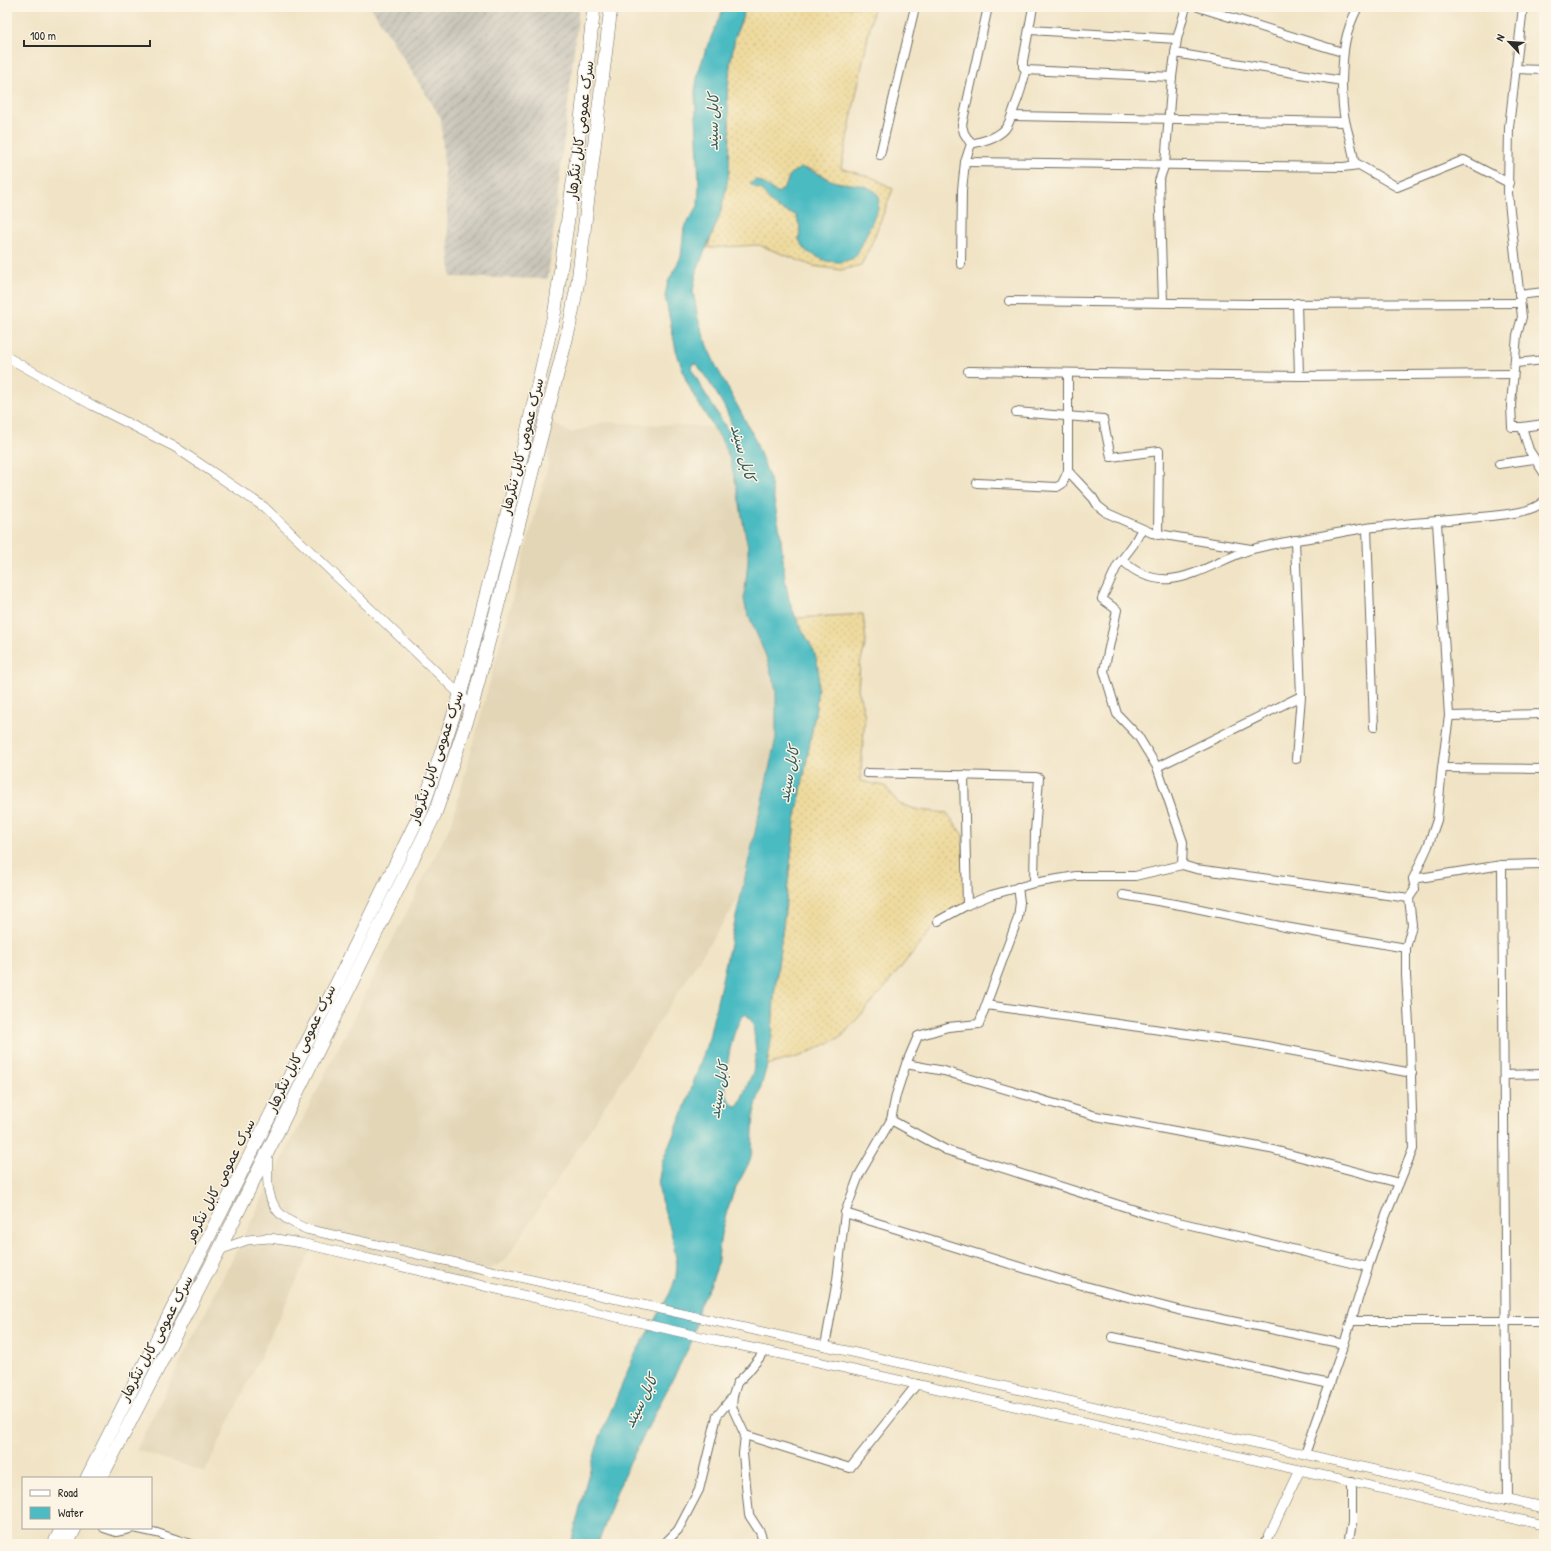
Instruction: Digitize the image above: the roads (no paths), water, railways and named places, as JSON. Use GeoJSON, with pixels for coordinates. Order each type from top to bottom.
{"type":"FeatureCollection","features":[{"type":"Feature","properties":{"kind":"highway","name":"سرک عمومی کابل ننگرهار"},"geometry":{"type":"LineString","coordinates":[[460,696],[516,480],[555,310],[576,162],[594,7]]}},
{"type":"Feature","properties":{"kind":"highway","name":"سرک عمومی کابل ننگرهار"},"geometry":{"type":"LineString","coordinates":[[101,1477],[219,1250],[435,814],[472,706],[569,328],[578,281],[611,7]]}},
{"type":"Feature","properties":{"kind":"highway"},"geometry":{"type":"LineString","coordinates":[[591,31],[608,33]]}},
{"type":"Feature","properties":{"kind":"highway","name":"سرک عمومی کابل ننگرهر"},"geometry":{"type":"LineString","coordinates":[[88,1477],[225,1207],[421,812],[460,696]]}},
{"type":"Feature","properties":{"kind":"highway"},"geometry":{"type":"LineString","coordinates":[[54,1544],[62,1529]]}},
{"type":"Feature","properties":{"kind":"highway"},"geometry":{"type":"LineString","coordinates":[[67,1544],[74,1529]]}},
{"type":"Feature","properties":{"kind":"street"},"geometry":{"type":"LineString","coordinates":[[880,155],[915,7]]}},
{"type":"Feature","properties":{"kind":"street"},"geometry":{"type":"LineString","coordinates":[[971,144],[964,133],[962,125],[988,7]]}},
{"type":"Feature","properties":{"kind":"street"},"geometry":{"type":"LineString","coordinates":[[971,144],[986,141],[1000,133],[1006,128],[1012,116],[1019,98],[1026,70],[1023,67],[1023,60],[1030,30],[1033,7]]}},
{"type":"Feature","properties":{"kind":"street"},"geometry":{"type":"LineString","coordinates":[[1163,302],[1159,181],[1165,164],[1172,77],[1177,39],[1186,7]]}},
{"type":"Feature","properties":{"kind":"street"},"geometry":{"type":"LineString","coordinates":[[1198,7],[1342,52]]}},
{"type":"Feature","properties":{"kind":"street"},"geometry":{"type":"LineString","coordinates":[[1358,7],[1348,27],[1342,52],[1342,104],[1345,122],[1352,146],[1354,162],[1397,187],[1464,160],[1509,183]]}},
{"type":"Feature","properties":{"kind":"street"},"geometry":{"type":"LineString","coordinates":[[1523,7],[1509,127],[1508,193],[1522,317],[1517,335],[1516,363],[1513,374],[1511,405],[1512,427],[1544,424]]}},
{"type":"Feature","properties":{"kind":"street"},"geometry":{"type":"LineString","coordinates":[[1030,30],[1177,39]]}},
{"type":"Feature","properties":{"kind":"street"},"geometry":{"type":"LineString","coordinates":[[1175,53],[1342,81]]}},
{"type":"Feature","properties":{"kind":"street"},"geometry":{"type":"LineString","coordinates":[[1515,69],[1544,70]]}},
{"type":"Feature","properties":{"kind":"street"},"geometry":{"type":"LineString","coordinates":[[1026,70],[1172,77]]}},
{"type":"Feature","properties":{"kind":"street"},"geometry":{"type":"LineString","coordinates":[[1012,116],[1345,122]]}},
{"type":"Feature","properties":{"kind":"street"},"geometry":{"type":"LineString","coordinates":[[961,264],[962,190],[965,162],[971,144]]}},
{"type":"Feature","properties":{"kind":"street"},"geometry":{"type":"LineString","coordinates":[[965,162],[1343,167],[1359,165]]}},
{"type":"Feature","properties":{"kind":"street"},"geometry":{"type":"LineString","coordinates":[[1008,302],[1297,303],[1520,299],[1544,292]]}},
{"type":"Feature","properties":{"kind":"street"},"geometry":{"type":"LineString","coordinates":[[1297,303],[1299,376]]}},
{"type":"Feature","properties":{"kind":"street"},"geometry":{"type":"LineString","coordinates":[[7,357],[92,405],[175,446],[264,507],[472,706]]}},
{"type":"Feature","properties":{"kind":"street"},"geometry":{"type":"LineString","coordinates":[[1516,363],[1544,360]]}},
{"type":"Feature","properties":{"kind":"street"},"geometry":{"type":"LineString","coordinates":[[968,371],[1068,374],[1299,376],[1462,376],[1513,374]]}},
{"type":"Feature","properties":{"kind":"street"},"geometry":{"type":"LineString","coordinates":[[977,483],[1058,487],[1062,484],[1068,471],[1068,374]]}},
{"type":"Feature","properties":{"kind":"street"},"geometry":{"type":"LineString","coordinates":[[1016,412],[1103,419],[1111,457],[1159,451],[1158,535]]}},
{"type":"Feature","properties":{"kind":"street"},"geometry":{"type":"LineString","coordinates":[[1522,427],[1529,450],[1544,473]]}},
{"type":"Feature","properties":{"kind":"street"},"geometry":{"type":"LineString","coordinates":[[1499,464],[1534,459]]}},
{"type":"Feature","properties":{"kind":"street"},"geometry":{"type":"LineString","coordinates":[[1068,471],[1093,498],[1098,506],[1107,514],[1142,529],[1158,535],[1210,541],[1253,549]]}},
{"type":"Feature","properties":{"kind":"street"},"geometry":{"type":"LineString","coordinates":[[1122,560],[1128,566],[1143,575],[1155,579],[1167,580],[1187,576],[1253,549],[1295,540],[1367,528],[1437,522],[1515,512],[1540,505],[1544,501]]}},
{"type":"Feature","properties":{"kind":"street"},"geometry":{"type":"LineString","coordinates":[[1305,1454],[1344,1344],[1386,1215],[1413,1149],[1412,1073],[1406,975],[1406,948],[1412,925],[1409,898],[1415,889],[1413,879],[1428,846],[1437,820],[1449,716],[1437,522]]}},
{"type":"Feature","properties":{"kind":"street"},"geometry":{"type":"LineString","coordinates":[[1367,528],[1374,727]]}},
{"type":"Feature","properties":{"kind":"street"},"geometry":{"type":"LineString","coordinates":[[1142,529],[1133,545],[1117,566],[1102,599],[1116,610],[1104,670],[1117,714],[1138,736],[1157,767],[1183,842],[1182,865]]}},
{"type":"Feature","properties":{"kind":"street"},"geometry":{"type":"LineString","coordinates":[[1295,540],[1301,696],[1296,760]]}},
{"type":"Feature","properties":{"kind":"street"},"geometry":{"type":"LineString","coordinates":[[1157,767],[1301,696]]}},
{"type":"Feature","properties":{"kind":"street"},"geometry":{"type":"LineString","coordinates":[[1449,716],[1544,714]]}},
{"type":"Feature","properties":{"kind":"street"},"geometry":{"type":"LineString","coordinates":[[1442,768],[1544,769]]}},
{"type":"Feature","properties":{"kind":"street"},"geometry":{"type":"LineString","coordinates":[[867,773],[1039,778],[1040,781],[1035,832],[1034,883]]}},
{"type":"Feature","properties":{"kind":"street"},"geometry":{"type":"LineString","coordinates":[[964,775],[967,905]]}},
{"type":"Feature","properties":{"kind":"street"},"geometry":{"type":"LineString","coordinates":[[1413,879],[1502,865],[1544,864]]}},
{"type":"Feature","properties":{"kind":"street"},"geometry":{"type":"LineString","coordinates":[[938,921],[967,905],[991,895],[1034,883],[1076,876],[1135,876],[1182,865],[1196,869],[1409,898]]}},
{"type":"Feature","properties":{"kind":"street"},"geometry":{"type":"LineString","coordinates":[[1502,865],[1507,1500]]}},
{"type":"Feature","properties":{"kind":"street"},"geometry":{"type":"LineString","coordinates":[[825,1346],[837,1280],[845,1213],[859,1175],[892,1120],[896,1095],[906,1064],[918,1036],[948,1027],[979,1024],[1018,918],[1020,902],[1018,887]]}},
{"type":"Feature","properties":{"kind":"street"},"geometry":{"type":"LineString","coordinates":[[1123,895],[1186,906],[1285,927],[1406,948]]}},
{"type":"Feature","properties":{"kind":"street"},"geometry":{"type":"LineString","coordinates":[[986,1005],[1251,1043],[1412,1073]]}},
{"type":"Feature","properties":{"kind":"street"},"geometry":{"type":"LineString","coordinates":[[906,1064],[944,1071],[1096,1116],[1270,1149],[1398,1183]]}},
{"type":"Feature","properties":{"kind":"street"},"geometry":{"type":"LineString","coordinates":[[1504,1075],[1544,1074]]}},
{"type":"Feature","properties":{"kind":"street"},"geometry":{"type":"LineString","coordinates":[[892,1120],[946,1150],[1157,1217],[1368,1267]]}},
{"type":"Feature","properties":{"kind":"street"},"geometry":{"type":"LineString","coordinates":[[268,1151],[267,1181],[271,1201],[283,1217],[306,1229],[1544,1508]]}},
{"type":"Feature","properties":{"kind":"street"},"geometry":{"type":"LineString","coordinates":[[845,1213],[1062,1280],[1178,1310],[1344,1344]]}},
{"type":"Feature","properties":{"kind":"street"},"geometry":{"type":"LineString","coordinates":[[219,1250],[247,1240],[270,1238],[301,1243],[714,1340],[917,1384],[1544,1525]]}},
{"type":"Feature","properties":{"kind":"street"},"geometry":{"type":"LineString","coordinates":[[1351,1321],[1544,1321]]}},
{"type":"Feature","properties":{"kind":"street"},"geometry":{"type":"LineString","coordinates":[[1112,1337],[1330,1384]]}},
{"type":"Feature","properties":{"kind":"street"},"geometry":{"type":"LineString","coordinates":[[764,1544],[760,1532],[749,1515],[742,1454],[744,1435],[732,1407],[733,1396],[737,1383],[765,1351]]}},
{"type":"Feature","properties":{"kind":"street"},"geometry":{"type":"LineString","coordinates":[[744,1435],[850,1468],[917,1384]]}},
{"type":"Feature","properties":{"kind":"street"},"geometry":{"type":"LineString","coordinates":[[991,1401],[995,1384]]}},
{"type":"Feature","properties":{"kind":"street"},"geometry":{"type":"LineString","coordinates":[[664,1544],[678,1530],[699,1490],[717,1416],[733,1396]]}},
{"type":"Feature","properties":{"kind":"street"},"geometry":{"type":"LineString","coordinates":[[1267,1540],[1300,1470]]}},
{"type":"Feature","properties":{"kind":"street"},"geometry":{"type":"LineString","coordinates":[[1348,1544],[1352,1522],[1352,1481]]}},
{"type":"Feature","properties":{"kind":"street"},"geometry":{"type":"LineString","coordinates":[[107,1529],[116,1532],[130,1529]]}},
{"type":"Feature","properties":{"kind":"street"},"geometry":{"type":"LineString","coordinates":[[139,1529],[157,1533],[190,1544]]}},
{"type":"Feature","properties":{"kind":"water","name":"کابل سيند"},"geometry":{"type":"Polygon","coordinates":[[[724,7],[746,7],[735,37],[730,65],[727,97],[730,132],[729,172],[725,194],[719,217],[697,270],[693,291],[698,318],[707,346],[753,435],[770,479],[780,531],[785,579],[789,600],[796,618],[814,651],[817,662],[819,674],[816,708],[795,821],[774,996],[772,1035],[767,1065],[754,1113],[750,1161],[734,1191],[727,1211],[721,1234],[717,1267],[710,1286],[699,1306],[693,1339],[628,1466],[617,1491],[598,1544],[571,1544],[586,1483],[600,1437],[634,1356],[670,1293],[676,1277],[677,1264],[671,1231],[661,1200],[658,1184],[662,1162],[682,1115],[709,1038],[776,738],[776,689],[766,656],[746,609],[744,599],[748,548],[736,484],[729,457],[721,439],[695,398],[686,380],[676,350],[665,296],[668,282],[681,257],[684,228],[698,206],[699,185],[695,91],[698,73],[706,49],[724,7]],[[693,363],[691,368],[703,390],[727,429],[732,431],[729,417],[725,408],[697,364],[693,363]],[[746,1014],[741,1019],[733,1038],[726,1074],[727,1096],[733,1105],[737,1106],[753,1072],[756,1052],[753,1023],[746,1014]]]}},
{"type":"Feature","properties":{"kind":"water"},"geometry":{"type":"Polygon","coordinates":[[[801,168],[839,183],[869,188],[879,196],[878,209],[857,255],[852,259],[840,262],[826,261],[806,251],[799,240],[800,227],[796,215],[784,211],[776,206],[769,200],[762,190],[750,184],[755,180],[761,182],[777,193],[784,187],[790,174],[801,168]]]}}]}
